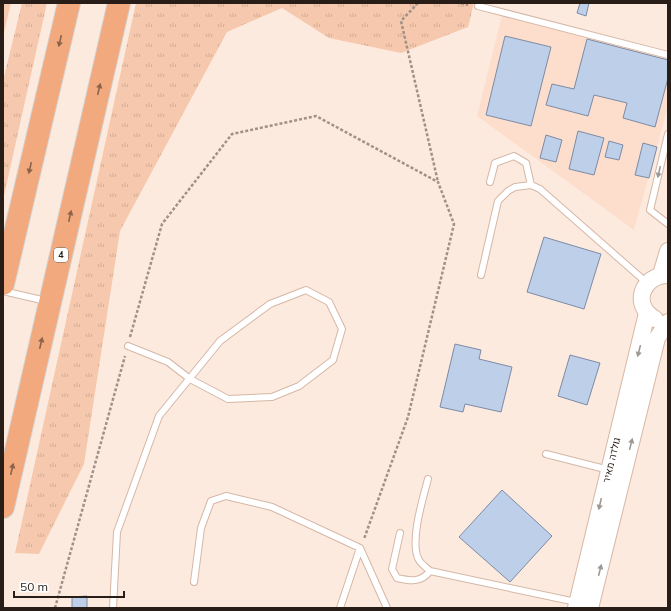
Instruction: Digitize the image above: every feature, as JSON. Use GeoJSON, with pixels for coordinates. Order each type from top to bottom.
{"type":"FeatureCollection","features":[{"type":"Feature","properties":{"kind":"highway"},"geometry":{"type":"LineString","coordinates":[[3,284],[69,3]]}},
{"type":"Feature","properties":{"kind":"highway","name":"4"},"geometry":{"type":"LineString","coordinates":[[3,507],[119,3]]}},
{"type":"Feature","properties":{"kind":"street"},"geometry":{"type":"LineString","coordinates":[[647,284],[653,278],[664,275],[668,252]]}},
{"type":"Feature","properties":{"kind":"street","name":"גולדה מאיר"},"geometry":{"type":"LineString","coordinates":[[581,606],[657,338],[668,322],[653,318],[647,313],[642,302],[642,293],[647,284]]}},
{"type":"Feature","properties":{"kind":"street","name":"גולדה מאיר"},"geometry":{"type":"LineString","coordinates":[[581,606],[609,470],[644,334],[647,313]]}},
{"type":"Feature","properties":{"kind":"lane"},"geometry":{"type":"LineString","coordinates":[[478,6],[668,55]]}},
{"type":"Feature","properties":{"kind":"lane"},"geometry":{"type":"LineString","coordinates":[[668,134],[650,210],[668,224]]}},
{"type":"Feature","properties":{"kind":"lane"},"geometry":{"type":"LineString","coordinates":[[490,182],[495,163],[514,156],[526,163],[531,185]]}},
{"type":"Feature","properties":{"kind":"lane"},"geometry":{"type":"LineString","coordinates":[[481,275],[498,201],[508,191],[515,187],[531,185],[540,189],[647,284]]}},
{"type":"Feature","properties":{"kind":"lane"},"geometry":{"type":"LineString","coordinates":[[113,608],[117,532],[130,492],[159,416],[190,380],[220,341],[270,304],[306,290],[329,302],[342,329],[333,360],[299,386],[272,397],[228,399],[190,380],[168,362],[128,346]]}},
{"type":"Feature","properties":{"kind":"lane"},"geometry":{"type":"LineString","coordinates":[[3,291],[50,302]]}},
{"type":"Feature","properties":{"kind":"lane"},"geometry":{"type":"LineString","coordinates":[[546,454],[609,470]]}},
{"type":"Feature","properties":{"kind":"lane"},"geometry":{"type":"LineString","coordinates":[[428,479],[415,545],[419,560],[430,571],[581,606]]}},
{"type":"Feature","properties":{"kind":"lane"},"geometry":{"type":"LineString","coordinates":[[194,582],[201,528],[211,501],[226,496],[272,506],[360,548],[387,608]]}},
{"type":"Feature","properties":{"kind":"lane"},"geometry":{"type":"LineString","coordinates":[[400,533],[392,569],[397,578],[412,581],[425,578],[430,571]]}},
{"type":"Feature","properties":{"kind":"lane"},"geometry":{"type":"LineString","coordinates":[[340,608],[360,548]]}},
{"type":"Feature","properties":{"kind":"path"},"geometry":{"type":"LineString","coordinates":[[418,3],[400,21],[438,182]]}},
{"type":"Feature","properties":{"kind":"shaded area"},"geometry":{"type":"Polygon","coordinates":[[[502,15],[668,58],[668,106],[634,230],[477,116],[502,15]]]}},
{"type":"Feature","properties":{"kind":"green space"},"geometry":{"type":"Polygon","coordinates":[[[3,3],[11,3],[3,36],[3,3]]]}},
{"type":"Feature","properties":{"kind":"green space"},"geometry":{"type":"Polygon","coordinates":[[[22,3],[47,3],[3,200],[3,81],[22,3]]]}},
{"type":"Feature","properties":{"kind":"green space"},"geometry":{"type":"Polygon","coordinates":[[[136,3],[474,3],[468,27],[401,53],[329,38],[282,8],[227,32],[120,231],[84,464],[39,554],[15,553],[136,3]]]}},
{"type":"Feature","properties":{"kind":"building"},"geometry":{"type":"Polygon","coordinates":[[[580,3],[589,3],[586,16],[577,13],[580,3]]]}},
{"type":"Feature","properties":{"kind":"building"},"geometry":{"type":"Polygon","coordinates":[[[505,36],[551,47],[531,126],[486,115],[505,36]]]}},
{"type":"Feature","properties":{"kind":"building"},"geometry":{"type":"Polygon","coordinates":[[[587,39],[668,60],[668,78],[655,127],[623,118],[627,103],[594,95],[588,116],[546,105],[552,84],[574,89],[587,39]]]}},
{"type":"Feature","properties":{"kind":"building"},"geometry":{"type":"Polygon","coordinates":[[[578,131],[604,138],[594,175],[569,169],[578,131]]]}},
{"type":"Feature","properties":{"kind":"building"},"geometry":{"type":"Polygon","coordinates":[[[546,135],[562,140],[556,162],[540,158],[546,135]]]}},
{"type":"Feature","properties":{"kind":"building"},"geometry":{"type":"Polygon","coordinates":[[[609,141],[623,145],[619,160],[605,157],[609,141]]]}},
{"type":"Feature","properties":{"kind":"building"},"geometry":{"type":"Polygon","coordinates":[[[643,143],[657,147],[649,178],[635,175],[643,143]]]}},
{"type":"Feature","properties":{"kind":"building"},"geometry":{"type":"Polygon","coordinates":[[[544,237],[601,254],[584,309],[527,292],[544,237]]]}},
{"type":"Feature","properties":{"kind":"building"},"geometry":{"type":"Polygon","coordinates":[[[455,344],[481,350],[479,359],[512,367],[501,412],[465,404],[463,412],[440,407],[455,344]]]}},
{"type":"Feature","properties":{"kind":"building"},"geometry":{"type":"Polygon","coordinates":[[[570,355],[600,363],[587,405],[558,396],[570,355]]]}},
{"type":"Feature","properties":{"kind":"building"},"geometry":{"type":"Polygon","coordinates":[[[502,490],[552,536],[510,582],[459,537],[502,490]]]}},
{"type":"Feature","properties":{"kind":"building"},"geometry":{"type":"Polygon","coordinates":[[[87,596],[87,608],[72,608],[72,597],[87,596]]]}}]}
